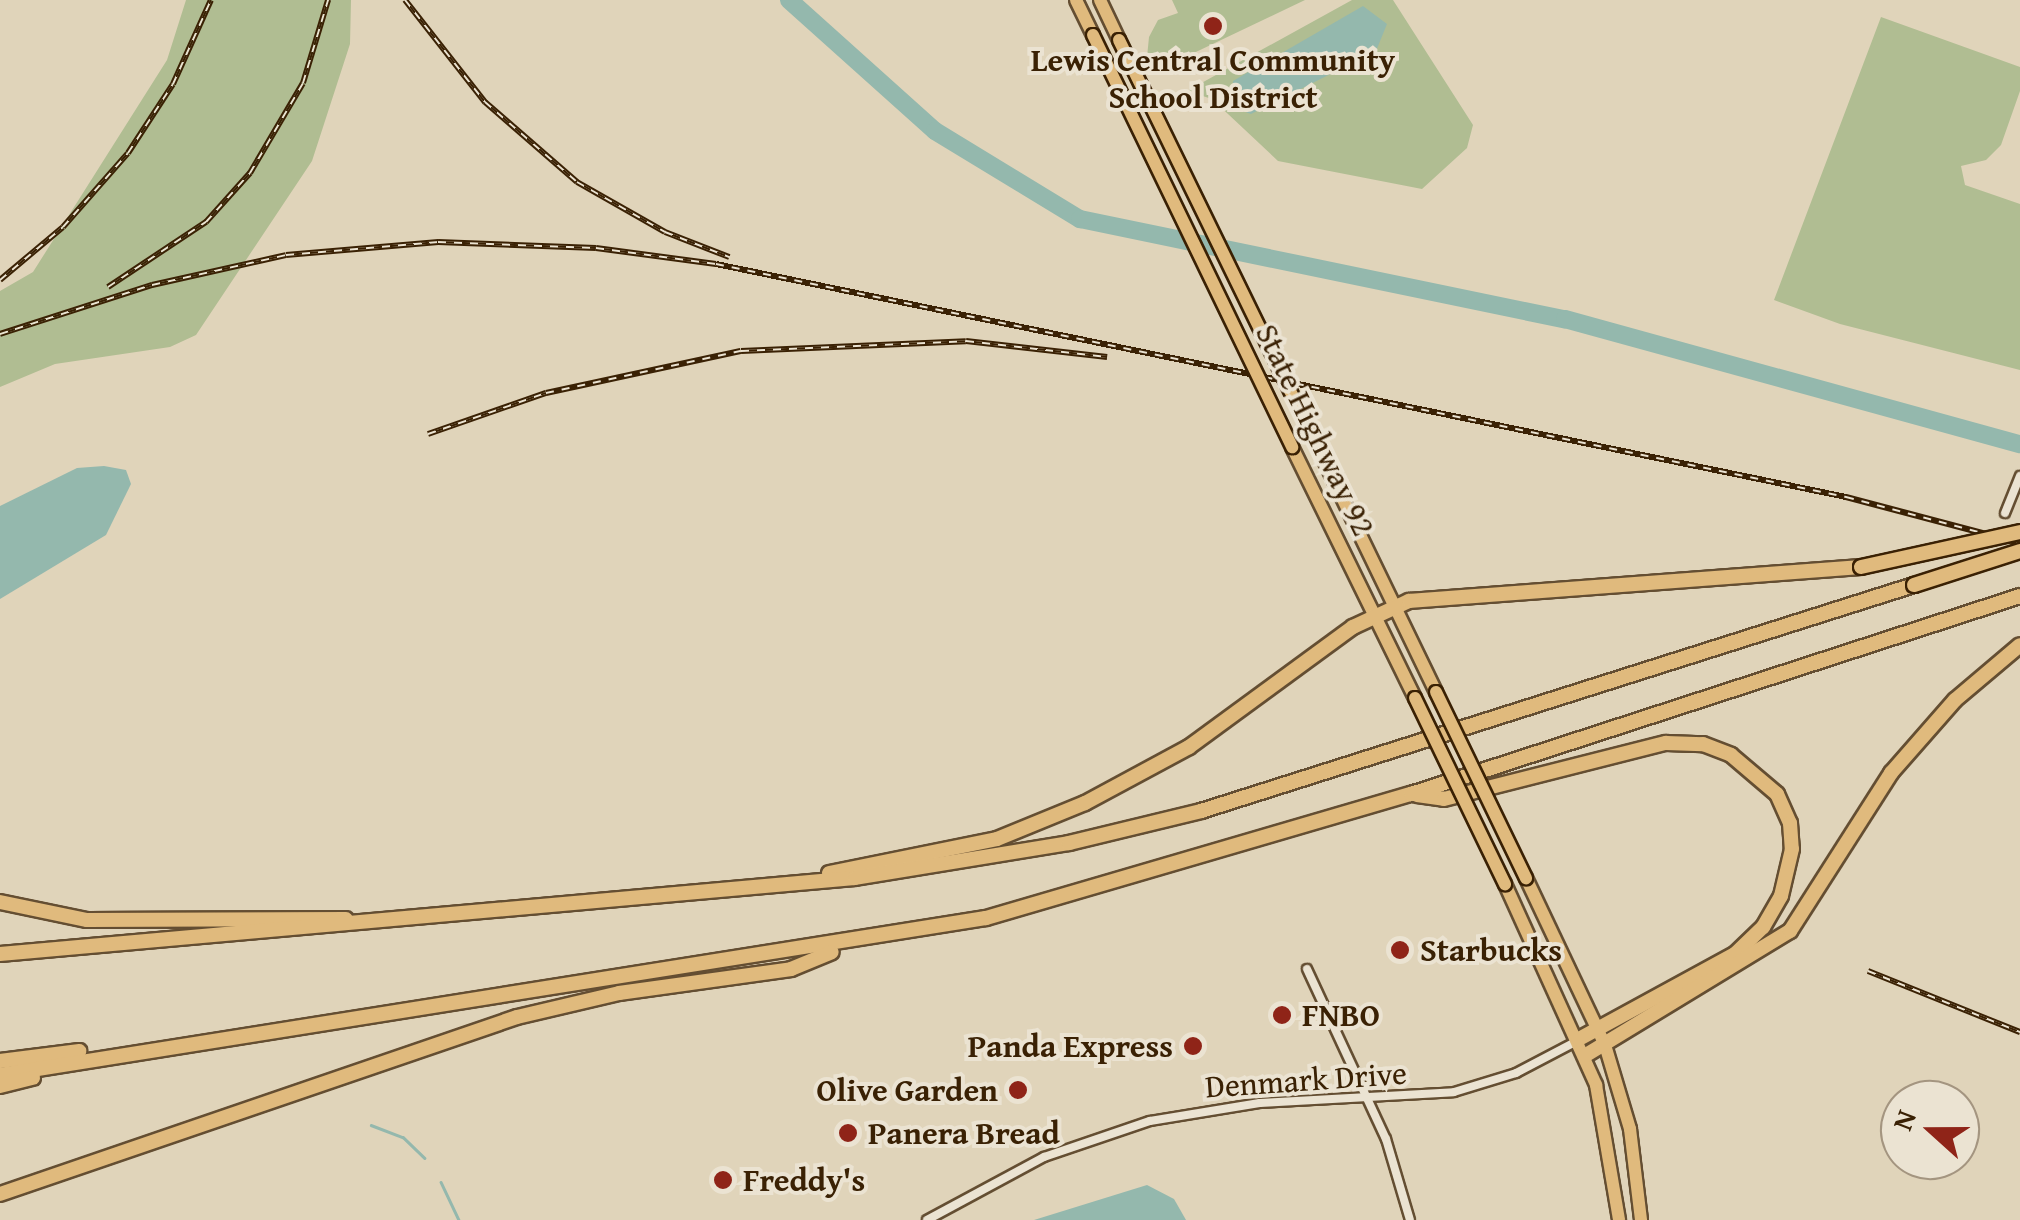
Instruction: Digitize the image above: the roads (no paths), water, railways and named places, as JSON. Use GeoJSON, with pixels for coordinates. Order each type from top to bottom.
{"type":"FeatureCollection","features":[{"type":"Feature","properties":{"kind":"highway"},"geometry":{"type":"LineString","coordinates":[[784,884],[997,839],[1086,803],[1189,747],[1376,617],[1410,602],[1861,567],[2020,532]]}},
{"type":"Feature","properties":{"kind":"highway"},"geometry":{"type":"LineString","coordinates":[[0,954],[784,884],[962,863],[1201,811],[2020,552]]}},
{"type":"Feature","properties":{"kind":"highway"},"geometry":{"type":"LineString","coordinates":[[0,1076],[165,1045],[857,942],[986,918],[1411,794],[2020,596]]}},
{"type":"Feature","properties":{"kind":"highway"},"geometry":{"type":"LineString","coordinates":[[1586,1055],[1790,930],[1903,758],[1955,700],[2020,645]]}},
{"type":"Feature","properties":{"kind":"highway"},"geometry":{"type":"LineString","coordinates":[[1411,794],[1444,799],[1666,742],[1704,744],[1731,755],[1777,794],[1790,823],[1792,849],[1781,896],[1762,927],[1735,954],[1579,1040]]}},
{"type":"Feature","properties":{"kind":"highway"},"geometry":{"type":"LineString","coordinates":[[0,902],[87,920],[314,915],[376,922]]}},
{"type":"Feature","properties":{"kind":"highway"},"geometry":{"type":"LineString","coordinates":[[0,1194],[517,1018],[619,993],[790,968],[857,942]]}},
{"type":"Feature","properties":{"kind":"highway"},"geometry":{"type":"LineString","coordinates":[[0,1061],[165,1045]]}},
{"type":"Feature","properties":{"kind":"highway"},"geometry":{"type":"LineString","coordinates":[[0,1086],[98,1056]]}},
{"type":"Feature","properties":{"kind":"main road","name":"State Highway 92"},"geometry":{"type":"LineString","coordinates":[[1076,0],[1586,1055],[1607,1124],[1619,1220]]}},
{"type":"Feature","properties":{"kind":"main road","name":"State Highway 92"},"geometry":{"type":"LineString","coordinates":[[1100,0],[1599,1029],[1630,1129],[1640,1220]]}},
{"type":"Feature","properties":{"kind":"street"},"geometry":{"type":"LineString","coordinates":[[2004,514],[2020,476]]}},
{"type":"Feature","properties":{"kind":"street"},"geometry":{"type":"LineString","coordinates":[[1306,970],[1368,1102],[1410,1220]]}},
{"type":"Feature","properties":{"kind":"street","name":"Denmark Drive"},"geometry":{"type":"LineString","coordinates":[[927,1220],[1044,1156],[1150,1121],[1260,1102],[1368,1102],[1470,1088],[1579,1040]]}},
{"type":"Feature","properties":{"kind":"water"},"geometry":{"type":"Polygon","coordinates":[[[1363,6],[1387,24],[1376,51],[1251,114],[1243,111],[1232,95],[1233,81],[1363,6]]]}},
{"type":"Feature","properties":{"kind":"water"},"geometry":{"type":"Polygon","coordinates":[[[104,466],[126,470],[131,484],[106,535],[0,599],[0,506],[77,468],[104,466]]]}},
{"type":"Feature","properties":{"kind":"water"},"geometry":{"type":"Polygon","coordinates":[[[1147,1185],[1174,1199],[1186,1220],[1034,1220],[1147,1185]]]}},
{"type":"Feature","properties":{"kind":"waterway"},"geometry":{"type":"LineString","coordinates":[[789,0],[935,131],[1080,219],[1565,319],[2020,444]]}},
{"type":"Feature","properties":{"kind":"waterway"},"geometry":{"type":"LineString","coordinates":[[371,1125],[403,1137],[425,1158]]}},
{"type":"Feature","properties":{"kind":"waterway"},"geometry":{"type":"LineString","coordinates":[[441,1182],[459,1220]]}},
{"type":"Feature","properties":{"kind":"railway"},"geometry":{"type":"LineString","coordinates":[[0,280],[63,227],[128,153],[173,84],[211,0]]}},
{"type":"Feature","properties":{"kind":"railway"},"geometry":{"type":"LineString","coordinates":[[108,287],[206,222],[250,173],[303,83],[328,0]]}},
{"type":"Feature","properties":{"kind":"railway"},"geometry":{"type":"LineString","coordinates":[[405,0],[485,102],[577,182],[665,232],[729,257]]}},
{"type":"Feature","properties":{"kind":"railway"},"geometry":{"type":"LineString","coordinates":[[0,334],[152,285],[286,255],[438,242],[596,248],[716,264],[1846,497],[2020,543]]}},
{"type":"Feature","properties":{"kind":"railway"},"geometry":{"type":"LineString","coordinates":[[428,434],[546,393],[741,351],[966,341],[1107,357]]}},
{"type":"Feature","properties":{"kind":"railway"},"geometry":{"type":"LineString","coordinates":[[1868,971],[2020,1032]]}},
{"type":"Feature","properties":{"kind":"place","name":"Lewis Central Community School District"},"geometry":{"type":"Point","coordinates":[1213,26]}},
{"type":"Feature","properties":{"kind":"place","name":"Starbucks"},"geometry":{"type":"Point","coordinates":[1400,950]}},
{"type":"Feature","properties":{"kind":"place","name":"FNBO"},"geometry":{"type":"Point","coordinates":[1282,1015]}},
{"type":"Feature","properties":{"kind":"place","name":"Panda Express"},"geometry":{"type":"Point","coordinates":[1193,1046]}},
{"type":"Feature","properties":{"kind":"place","name":"Olive Garden"},"geometry":{"type":"Point","coordinates":[1018,1090]}},
{"type":"Feature","properties":{"kind":"place","name":"Panera Bread"},"geometry":{"type":"Point","coordinates":[848,1133]}},
{"type":"Feature","properties":{"kind":"place","name":"Freddy's"},"geometry":{"type":"Point","coordinates":[723,1180]}}]}
